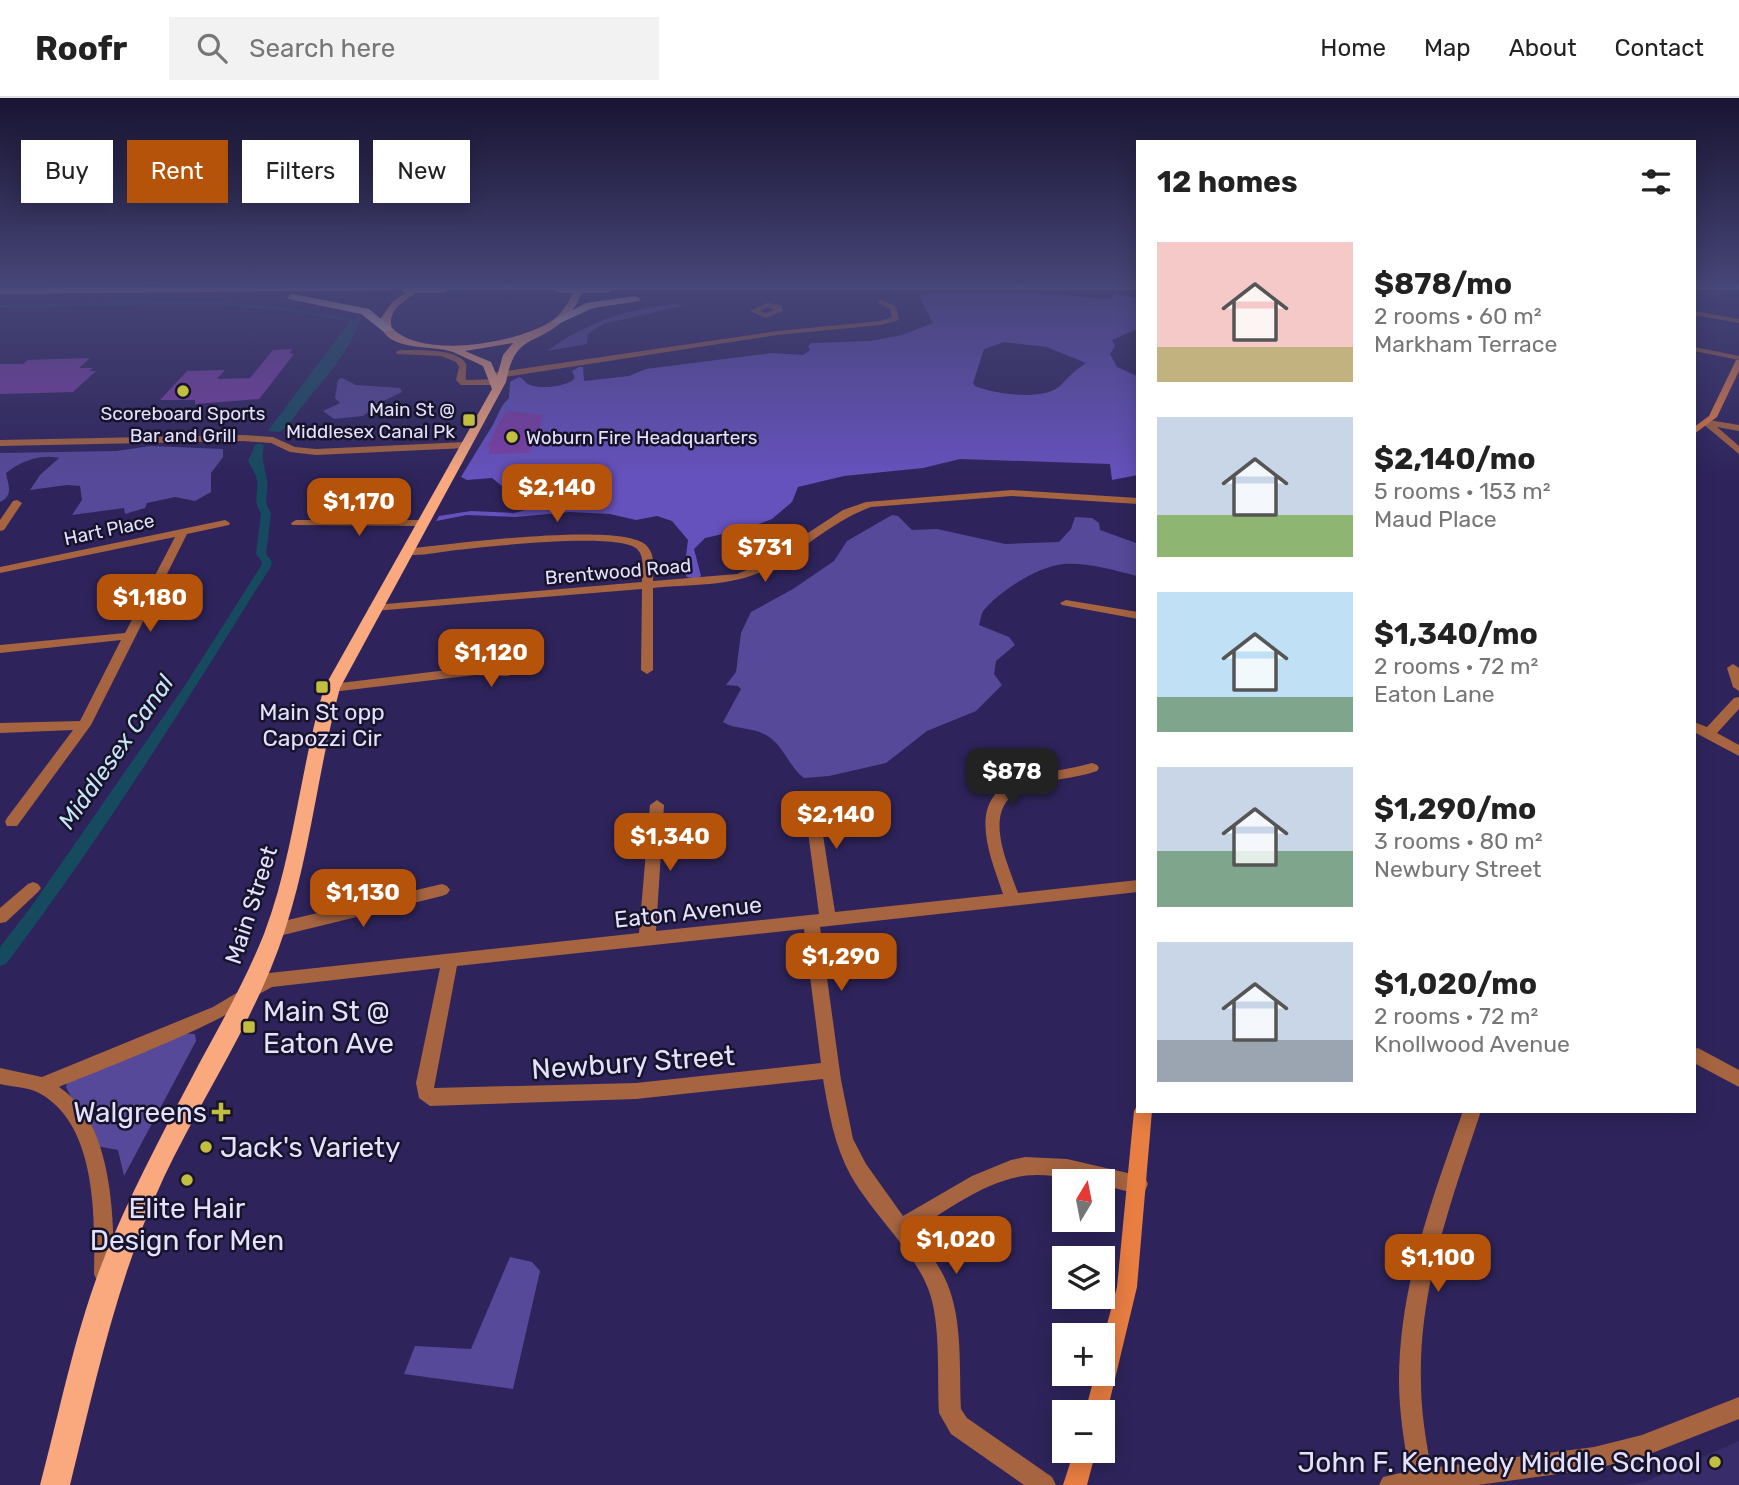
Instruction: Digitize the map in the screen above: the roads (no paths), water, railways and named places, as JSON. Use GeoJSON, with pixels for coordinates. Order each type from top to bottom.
{"type":"FeatureCollection","features":[{"type":"Feature","properties":{"kind":"main road"},"geometry":{"type":"LineString","coordinates":[[439,349],[474,356],[487,364],[497,381]]}},
{"type":"Feature","properties":{"kind":"main road","name":"Main Street"},"geometry":{"type":"LineString","coordinates":[[55,1485],[102,1304],[121,1247],[144,1194],[248,993],[275,930],[298,848],[321,722],[332,688],[466,445],[511,349]]}},
{"type":"Feature","properties":{"kind":"main road"},"geometry":{"type":"LineString","coordinates":[[1696,430],[1707,423],[1739,360]]}},
{"type":"Feature","properties":{"kind":"main road"},"geometry":{"type":"LineString","coordinates":[[1100,1400],[1127,1287],[1143,1113]]}},
{"type":"Feature","properties":{"kind":"main road"},"geometry":{"type":"LineString","coordinates":[[1074,1485],[1081,1463]]}},
{"type":"Feature","properties":{"kind":"street"},"geometry":{"type":"LineString","coordinates":[[400,352],[450,356],[463,365],[462,382],[497,381],[652,349]]}},
{"type":"Feature","properties":{"kind":"street"},"geometry":{"type":"LineString","coordinates":[[1696,349],[1739,360]]}},
{"type":"Feature","properties":{"kind":"street"},"geometry":{"type":"LineString","coordinates":[[1707,423],[1739,428]]}},
{"type":"Feature","properties":{"kind":"street"},"geometry":{"type":"LineString","coordinates":[[1707,423],[1739,451]]}},
{"type":"Feature","properties":{"kind":"street"},"geometry":{"type":"LineString","coordinates":[[0,443],[243,438],[275,440],[291,449],[309,452],[466,445]]}},
{"type":"Feature","properties":{"kind":"street","name":"Brentwood Road"},"geometry":{"type":"LineString","coordinates":[[374,608],[646,586],[747,574],[846,512],[875,503],[1012,493],[1136,501]]}},
{"type":"Feature","properties":{"kind":"street"},"geometry":{"type":"LineString","coordinates":[[0,528],[17,503]]}},
{"type":"Feature","properties":{"kind":"street","name":"Hart Place"},"geometry":{"type":"LineString","coordinates":[[0,570],[225,523]]}},
{"type":"Feature","properties":{"kind":"street"},"geometry":{"type":"LineString","coordinates":[[296,523],[422,523]]}},
{"type":"Feature","properties":{"kind":"street"},"geometry":{"type":"LineString","coordinates":[[12,822],[84,725],[183,532]]}},
{"type":"Feature","properties":{"kind":"street"},"geometry":{"type":"LineString","coordinates":[[406,552],[579,539],[618,540],[636,544],[644,550],[648,561],[647,670]]}},
{"type":"Feature","properties":{"kind":"street"},"geometry":{"type":"LineString","coordinates":[[1066,603],[1136,616]]}},
{"type":"Feature","properties":{"kind":"street"},"geometry":{"type":"LineString","coordinates":[[0,649],[129,636]]}},
{"type":"Feature","properties":{"kind":"street"},"geometry":{"type":"LineString","coordinates":[[1733,668],[1739,688]]}},
{"type":"Feature","properties":{"kind":"street"},"geometry":{"type":"LineString","coordinates":[[332,688],[475,671]]}},
{"type":"Feature","properties":{"kind":"street"},"geometry":{"type":"LineString","coordinates":[[1739,702],[1699,730],[1739,751]]}},
{"type":"Feature","properties":{"kind":"street"},"geometry":{"type":"LineString","coordinates":[[0,728],[84,725]]}},
{"type":"Feature","properties":{"kind":"street"},"geometry":{"type":"LineString","coordinates":[[1012,899],[991,826],[994,803],[1002,792],[1016,785],[1092,768]]}},
{"type":"Feature","properties":{"kind":"street"},"geometry":{"type":"LineString","coordinates":[[802,801],[813,816],[831,1070],[841,1129],[850,1156],[925,1263],[944,1304],[948,1401],[953,1419],[969,1434],[1044,1485]]}},
{"type":"Feature","properties":{"kind":"street"},"geometry":{"type":"LineString","coordinates":[[647,939],[657,805]]}},
{"type":"Feature","properties":{"kind":"street","name":"Eaton Avenue"},"geometry":{"type":"LineString","coordinates":[[43,1085],[219,1013],[269,980],[1136,886]]}},
{"type":"Feature","properties":{"kind":"street"},"geometry":{"type":"LineString","coordinates":[[0,917],[33,888]]}},
{"type":"Feature","properties":{"kind":"street"},"geometry":{"type":"LineString","coordinates":[[275,930],[442,890]]}},
{"type":"Feature","properties":{"kind":"street","name":"Newbury Street"},"geometry":{"type":"LineString","coordinates":[[450,961],[425,1083],[425,1092],[430,1097],[636,1091],[831,1070]]}},
{"type":"Feature","properties":{"kind":"street"},"geometry":{"type":"LineString","coordinates":[[1698,1056],[1739,1079]]}},
{"type":"Feature","properties":{"kind":"street"},"geometry":{"type":"LineString","coordinates":[[0,1076],[43,1085],[57,1095],[74,1115],[93,1156],[101,1189],[104,1236],[102,1304]]}},
{"type":"Feature","properties":{"kind":"street"},"geometry":{"type":"LineString","coordinates":[[1422,1480],[1409,1415],[1411,1332],[1423,1265],[1471,1113]]}},
{"type":"Feature","properties":{"kind":"street"},"geometry":{"type":"LineString","coordinates":[[900,1229],[940,1205],[1025,1166],[1065,1169],[1138,1184]]}},
{"type":"Feature","properties":{"kind":"street"},"geometry":{"type":"LineString","coordinates":[[1391,1485],[1509,1471],[1625,1452],[1739,1408]]}},
{"type":"Feature","properties":{"kind":"water"},"geometry":{"type":"Polygon","coordinates":[[[329,349],[346,349],[289,425],[280,432],[268,431],[329,349]]]}},
{"type":"Feature","properties":{"kind":"water"},"geometry":{"type":"Polygon","coordinates":[[[255,447],[261,447],[267,485],[262,487],[248,461],[255,447]]]}},
{"type":"Feature","properties":{"kind":"waterway","name":"Middlesex Canal"},"geometry":{"type":"LineString","coordinates":[[0,959],[37,911],[190,687],[266,566],[267,562],[261,554],[266,513],[260,504],[262,481],[256,462],[259,446]]}},
{"type":"Feature","properties":{"kind":"place","name":"Scoreboard Sports Bar and Grill"},"geometry":{"type":"Point","coordinates":[183,391]}},
{"type":"Feature","properties":{"kind":"place","name":"Main St @ Middlesex Canal Pk"},"geometry":{"type":"Point","coordinates":[469,420]}},
{"type":"Feature","properties":{"kind":"place","name":"Woburn Fire Headquarters"},"geometry":{"type":"Point","coordinates":[512,437]}},
{"type":"Feature","properties":{"kind":"place","name":"Main St opp Capozzi Cir"},"geometry":{"type":"Point","coordinates":[322,687]}},
{"type":"Feature","properties":{"kind":"place","name":"Main St @ Eaton Ave"},"geometry":{"type":"Point","coordinates":[249,1027]}},
{"type":"Feature","properties":{"kind":"place","name":"Walgreens"},"geometry":{"type":"Point","coordinates":[221,1112]}},
{"type":"Feature","properties":{"kind":"place","name":"Jack's Variety"},"geometry":{"type":"Point","coordinates":[206,1147]}},
{"type":"Feature","properties":{"kind":"place","name":"Elite Hair Design for Men"},"geometry":{"type":"Point","coordinates":[187,1180]}},
{"type":"Feature","properties":{"kind":"place","name":"John F. Kennedy Middle School"},"geometry":{"type":"Point","coordinates":[1715,1462]}}]}
